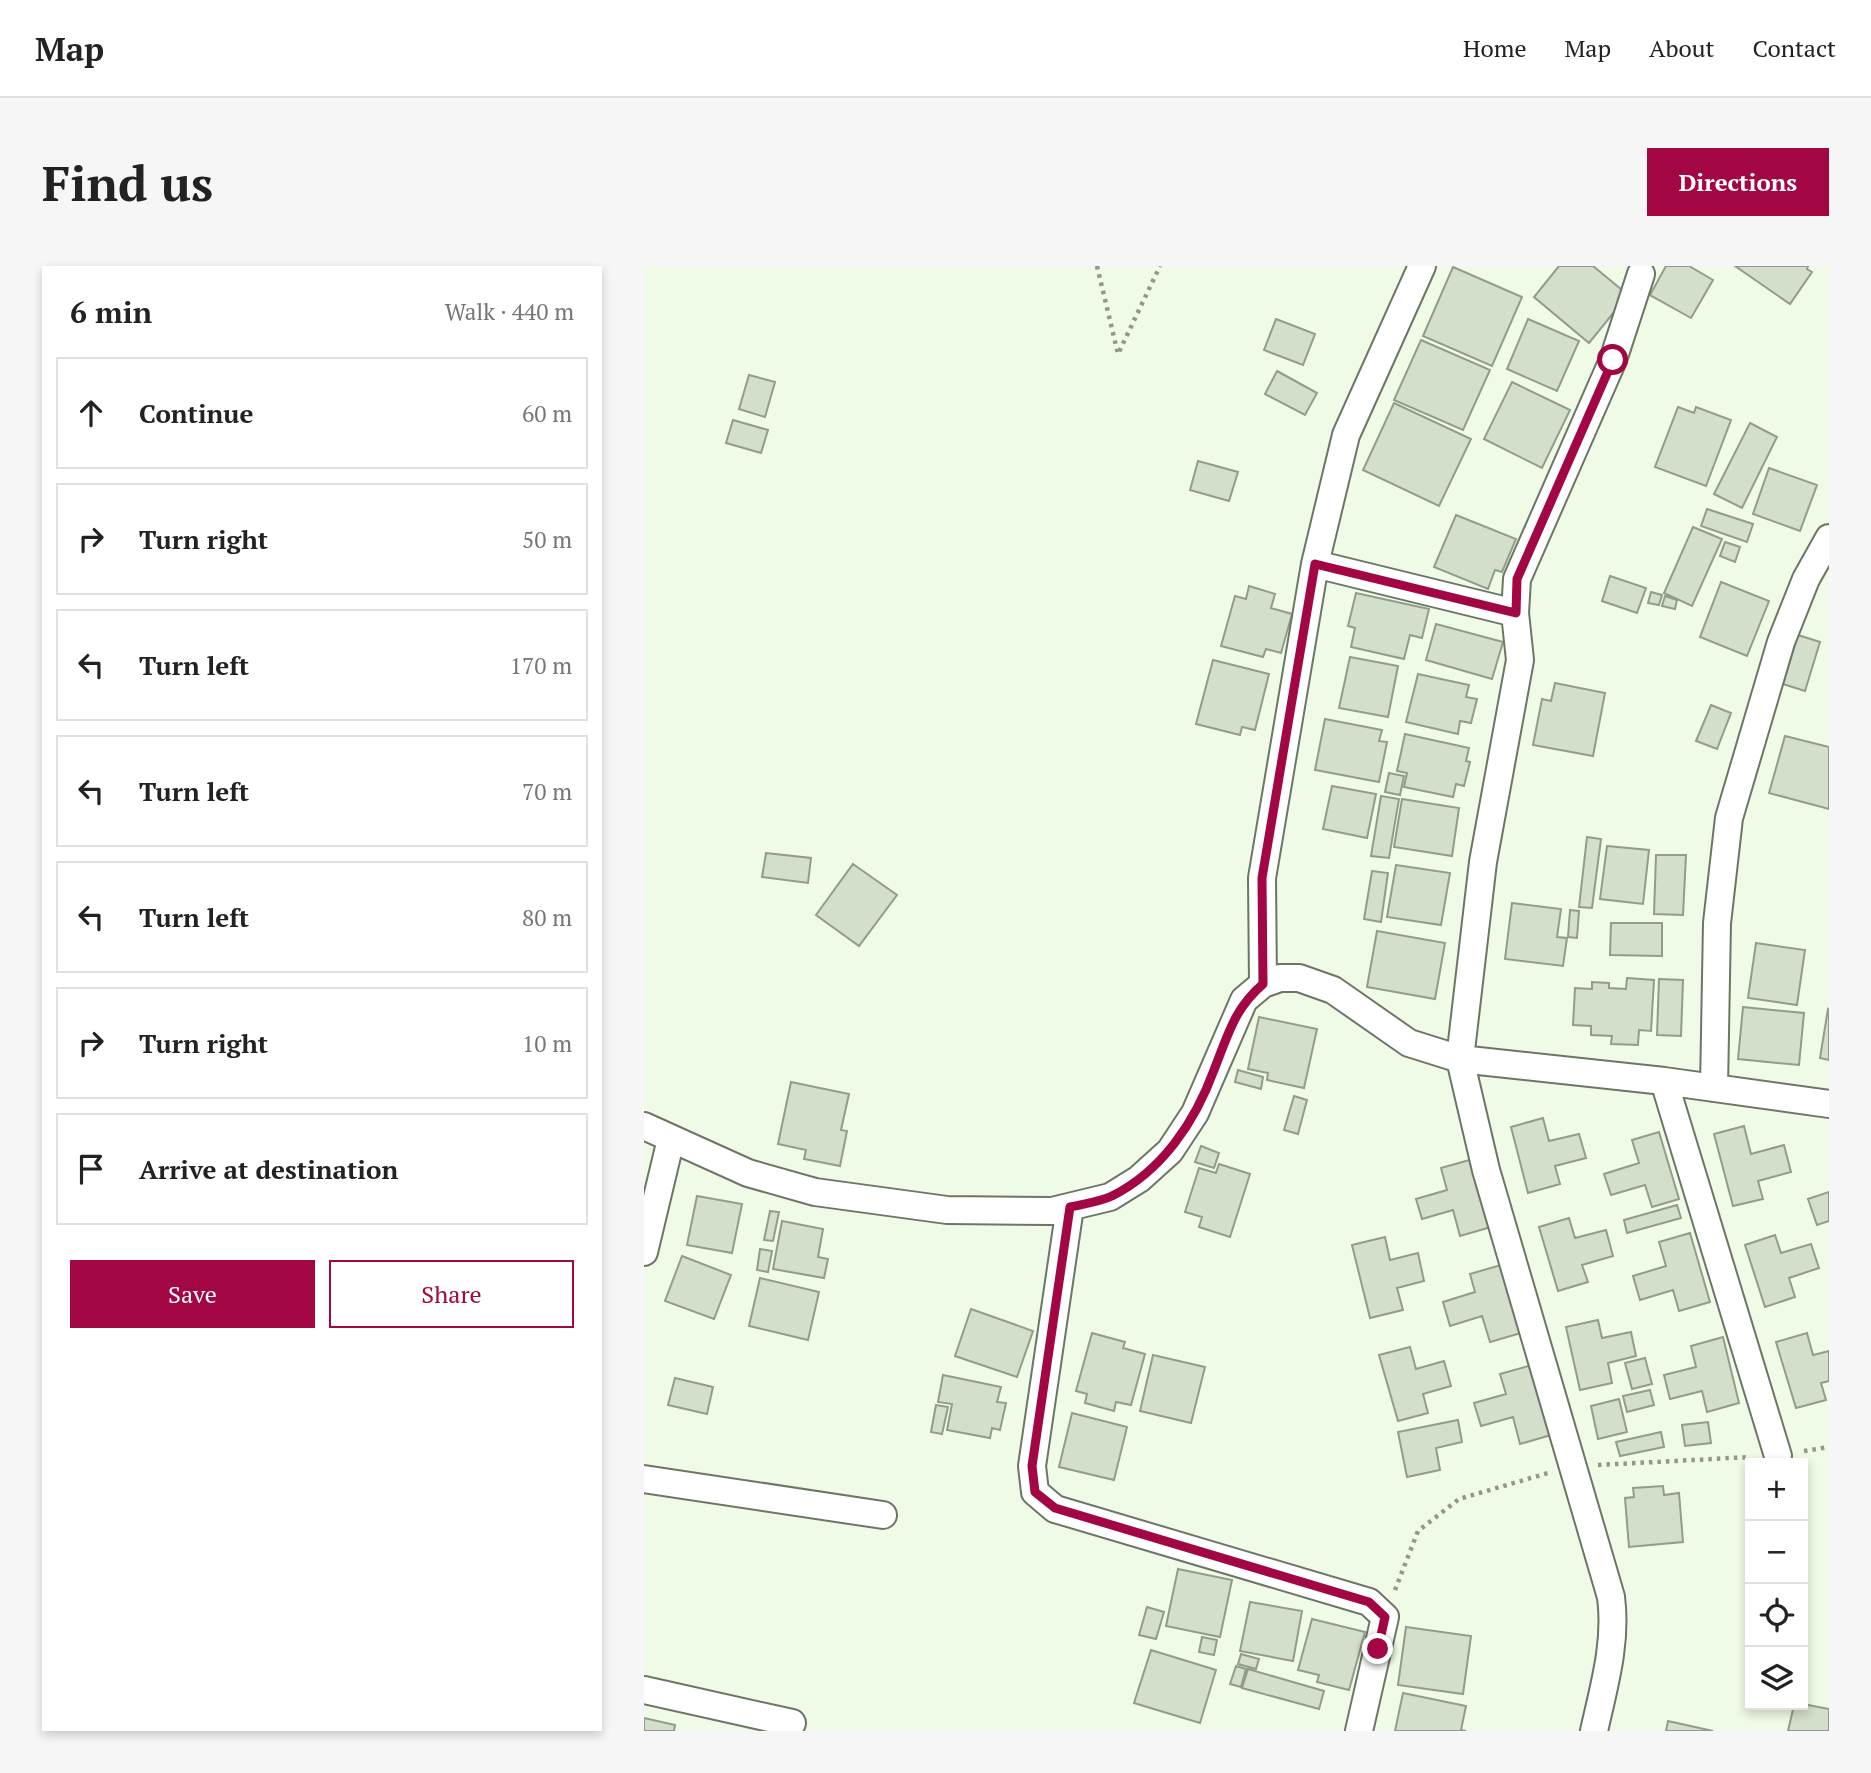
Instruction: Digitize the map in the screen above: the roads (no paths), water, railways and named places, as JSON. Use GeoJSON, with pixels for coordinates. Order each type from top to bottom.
{"type":"FeatureCollection","features":[{"type":"Feature","properties":{"kind":"street"},"geometry":{"type":"LineString","coordinates":[[1263,984],[1262,878],[1315,564],[1346,435],[1422,266]]}},
{"type":"Feature","properties":{"kind":"street"},"geometry":{"type":"LineString","coordinates":[[1594,1731],[1612,1650],[1614,1625],[1611,1597],[1486,1170],[1460,1059],[1483,862],[1520,660],[1516,613],[1517,579],[1613,360],[1639,269]]}},
{"type":"Feature","properties":{"kind":"street"},"geometry":{"type":"LineString","coordinates":[[1714,1088],[1717,923],[1729,818],[1781,642],[1806,579],[1829,538]]}},
{"type":"Feature","properties":{"kind":"street"},"geometry":{"type":"LineString","coordinates":[[1315,564],[1516,613]]}},
{"type":"Feature","properties":{"kind":"street"},"geometry":{"type":"LineString","coordinates":[[644,1126],[748,1173],[815,1192],[947,1210],[1052,1211],[1070,1207],[1110,1197],[1139,1179],[1170,1151],[1195,1113],[1244,1000],[1263,984],[1280,978],[1300,978],[1333,990],[1409,1043],[1460,1059],[1664,1081],[1829,1104]]}},
{"type":"Feature","properties":{"kind":"street"},"geometry":{"type":"LineString","coordinates":[[1664,1081],[1778,1456]]}},
{"type":"Feature","properties":{"kind":"street"},"geometry":{"type":"LineString","coordinates":[[644,1252],[671,1139]]}},
{"type":"Feature","properties":{"kind":"street"},"geometry":{"type":"LineString","coordinates":[[1070,1207],[1032,1466],[1035,1492],[1055,1508],[1369,1602],[1385,1617],[1359,1731]]}},
{"type":"Feature","properties":{"kind":"street"},"geometry":{"type":"LineString","coordinates":[[644,1479],[883,1515]]}},
{"type":"Feature","properties":{"kind":"street"},"geometry":{"type":"LineString","coordinates":[[644,1690],[792,1723]]}}]}
